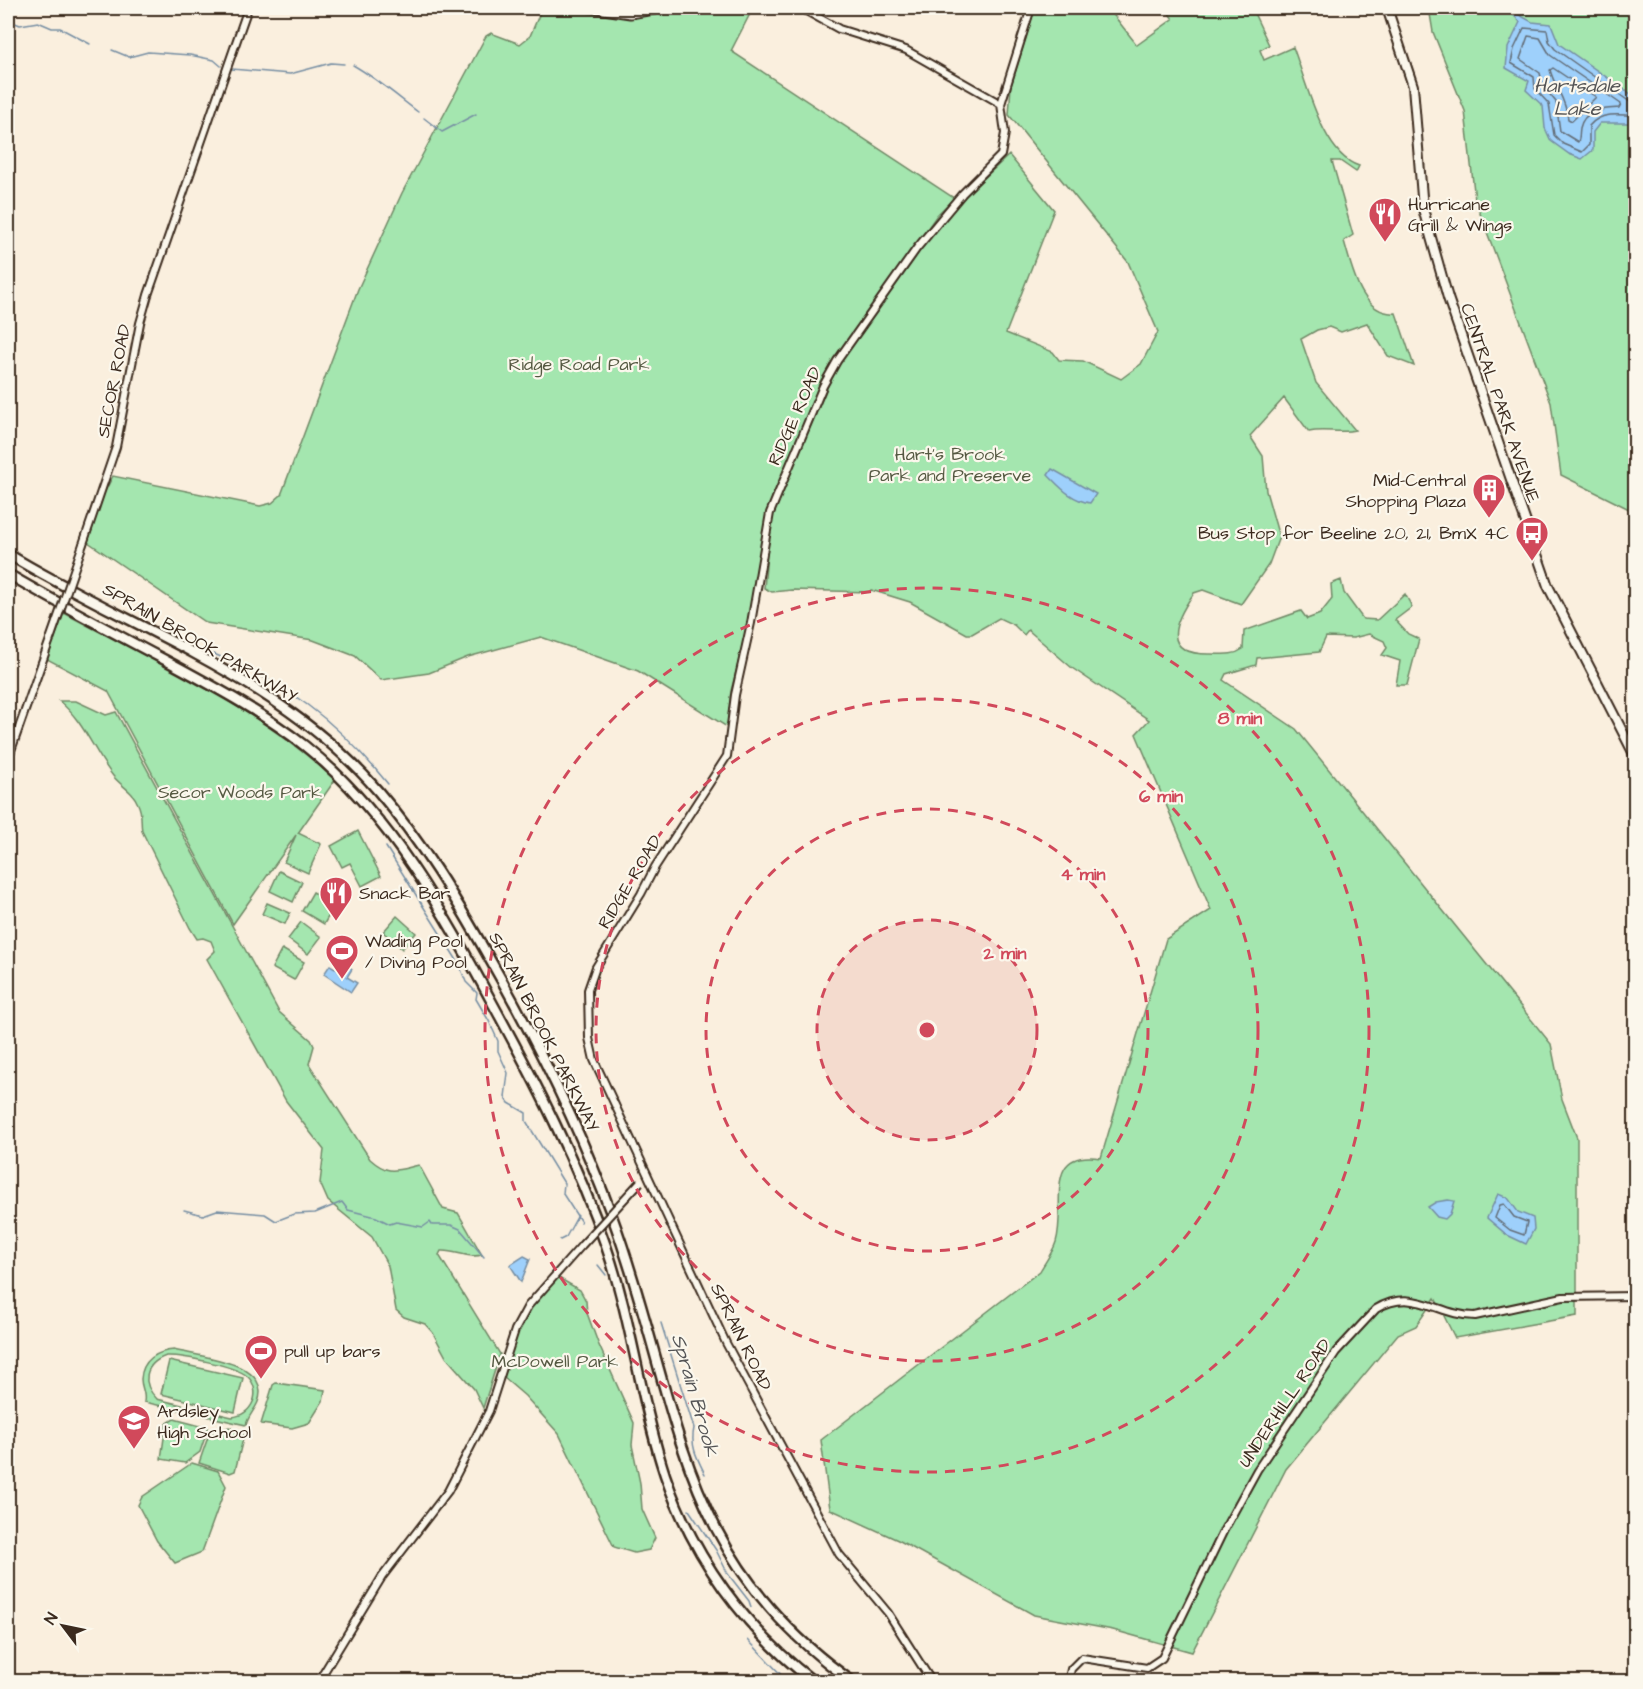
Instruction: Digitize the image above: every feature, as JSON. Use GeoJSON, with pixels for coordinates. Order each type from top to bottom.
{"type":"FeatureCollection","features":[{"type":"Feature","properties":{"kind":"highway","name":"SPRAIN BROOK PARKWAY"},"geometry":{"type":"LineString","coordinates":[[8,554],[231,675],[288,711],[353,764],[408,829],[454,899],[501,978],[537,1046],[587,1152],[631,1270],[686,1464],[717,1533],[744,1576],[776,1615],[812,1650],[853,1682]]}},
{"type":"Feature","properties":{"kind":"highway","name":"SPRAIN BROOK PARKWAY"},"geometry":{"type":"LineString","coordinates":[[8,574],[220,690],[277,725],[342,778],[391,837],[433,899],[476,972],[532,1077],[582,1183],[619,1287],[663,1467],[692,1537],[718,1580],[748,1620],[784,1657],[814,1682]]}},
{"type":"Feature","properties":{"kind":"main road"},"geometry":{"type":"LineString","coordinates":[[590,8],[630,14],[666,8]]}},
{"type":"Feature","properties":{"kind":"main road","name":"CENTRAL PARK AVENUE"},"geometry":{"type":"LineString","coordinates":[[1387,8],[1413,86],[1423,209],[1445,285],[1548,586],[1635,758]]}},
{"type":"Feature","properties":{"kind":"street","name":"SECOR ROAD"},"geometry":{"type":"LineString","coordinates":[[8,759],[116,447],[140,323],[148,295],[248,8]]}},
{"type":"Feature","properties":{"kind":"street"},"geometry":{"type":"LineString","coordinates":[[801,8],[839,29],[906,50],[1000,104],[1031,8]]}},
{"type":"Feature","properties":{"kind":"street","name":"RIDGE ROAD"},"geometry":{"type":"LineString","coordinates":[[591,978],[655,867],[728,756],[735,695],[751,623],[770,513],[823,386],[837,361],[923,240],[962,194],[1001,155],[1005,140],[1000,104]]}},
{"type":"Feature","properties":{"kind":"street","name":"SPRAIN ROAD"},"geometry":{"type":"LineString","coordinates":[[591,978],[587,1011],[594,1060],[726,1343],[839,1554],[888,1613],[932,1682]]}},
{"type":"Feature","properties":{"kind":"street"},"geometry":{"type":"LineString","coordinates":[[318,1682],[382,1577],[448,1491],[489,1411],[515,1330],[528,1306],[648,1175]]}},
{"type":"Feature","properties":{"kind":"street","name":"UNDERHILL ROAD"},"geometry":{"type":"LineString","coordinates":[[1068,1682],[1071,1669],[1082,1658],[1147,1668],[1162,1658],[1224,1530],[1257,1470],[1336,1352],[1376,1309],[1391,1302],[1411,1300],[1464,1316],[1475,1316],[1563,1297],[1635,1296]]}},
{"type":"Feature","properties":{"kind":"green space","name":"Ridge Road Park"},"geometry":{"type":"Polygon","coordinates":[[[542,8],[583,8],[632,15],[651,14],[675,8],[753,8],[731,51],[954,198],[937,215],[821,380],[792,454],[772,497],[744,640],[731,691],[727,727],[638,671],[541,637],[468,657],[429,673],[381,680],[355,656],[313,640],[206,623],[88,542],[102,497],[113,476],[260,506],[272,503],[281,495],[358,289],[402,193],[486,36],[491,33],[520,44],[530,36],[542,8]]]}},
{"type":"Feature","properties":{"kind":"green space","name":"Hart's Brook Park and Preserve"},"geometry":{"type":"Polygon","coordinates":[[[1035,8],[1108,8],[1137,45],[1173,19],[1165,8],[1260,8],[1253,11],[1269,45],[1260,50],[1264,60],[1293,47],[1325,132],[1346,159],[1359,166],[1356,172],[1340,161],[1332,161],[1353,235],[1344,241],[1355,276],[1366,299],[1374,307],[1384,312],[1396,313],[1414,366],[1388,356],[1367,323],[1341,332],[1329,327],[1317,330],[1301,339],[1316,383],[1355,430],[1309,432],[1284,398],[1250,436],[1263,456],[1266,491],[1279,537],[1269,564],[1241,604],[1203,590],[1194,593],[1181,615],[1176,635],[1178,643],[1184,649],[1195,653],[1232,654],[1243,649],[1244,631],[1301,611],[1307,619],[1320,614],[1332,599],[1331,584],[1341,580],[1344,593],[1363,619],[1377,620],[1405,594],[1412,607],[1395,620],[1408,634],[1419,639],[1407,685],[1396,685],[1400,661],[1382,655],[1387,648],[1384,641],[1369,634],[1353,638],[1326,637],[1319,652],[1257,658],[1256,665],[1226,674],[1223,680],[1296,729],[1551,1044],[1562,1099],[1577,1138],[1577,1316],[1455,1338],[1435,1298],[1416,1326],[1398,1334],[1286,1469],[1192,1652],[1113,1630],[1034,1615],[900,1541],[830,1509],[821,1440],[1040,1271],[1056,1242],[1059,1228],[1060,1183],[1063,1171],[1070,1162],[1082,1157],[1101,1158],[1166,939],[1211,910],[1136,734],[1149,720],[1072,668],[1028,630],[1024,635],[1014,625],[999,618],[972,634],[967,634],[910,602],[871,590],[870,592],[792,590],[772,592],[764,588],[770,522],[835,369],[932,234],[966,195],[1009,155],[1054,210],[1006,333],[1053,352],[1059,360],[1083,361],[1121,379],[1141,364],[1158,332],[1128,262],[1009,115],[1011,86],[1035,8]]]}},
{"type":"Feature","properties":{"kind":"green space"},"geometry":{"type":"Polygon","coordinates":[[[1429,8],[1635,8],[1635,512],[1561,475],[1551,403],[1475,200],[1465,111],[1433,32],[1429,8]]]}},
{"type":"Feature","properties":{"kind":"green space","name":"Secor Woods Park"},"geometry":{"type":"Polygon","coordinates":[[[64,613],[240,708],[305,754],[335,780],[298,833],[321,844],[308,873],[284,862],[296,835],[233,924],[108,691],[47,659],[64,613]]]}},
{"type":"Feature","properties":{"kind":"green space"},"geometry":{"type":"Polygon","coordinates":[[[59,701],[76,701],[106,715],[116,712],[279,1012],[311,1040],[314,1046],[309,1064],[370,1159],[388,1170],[419,1165],[443,1209],[458,1213],[482,1255],[472,1256],[441,1251],[439,1255],[500,1354],[483,1408],[474,1389],[446,1357],[433,1333],[425,1324],[404,1317],[396,1310],[388,1266],[372,1237],[328,1201],[320,1183],[324,1150],[286,1101],[207,959],[215,951],[211,941],[203,938],[197,939],[190,928],[142,831],[140,811],[136,800],[106,767],[82,727],[59,701]]]}},
{"type":"Feature","properties":{"kind":"green space"},"geometry":{"type":"Polygon","coordinates":[[[358,831],[381,876],[362,886],[350,863],[342,867],[331,846],[358,831]]]}},
{"type":"Feature","properties":{"kind":"green space"},"geometry":{"type":"Polygon","coordinates":[[[279,871],[302,882],[293,902],[270,891],[279,871]]]}},
{"type":"Feature","properties":{"kind":"green space"},"geometry":{"type":"Polygon","coordinates":[[[313,892],[335,905],[324,924],[302,911],[313,892]]]}},
{"type":"Feature","properties":{"kind":"green space"},"geometry":{"type":"Polygon","coordinates":[[[267,903],[290,913],[285,924],[262,914],[267,903]]]}},
{"type":"Feature","properties":{"kind":"green space"},"geometry":{"type":"Polygon","coordinates":[[[397,916],[416,933],[402,949],[383,932],[397,916]]]}},
{"type":"Feature","properties":{"kind":"green space"},"geometry":{"type":"Polygon","coordinates":[[[301,922],[321,937],[308,954],[288,939],[301,922]]]}},
{"type":"Feature","properties":{"kind":"green space"},"geometry":{"type":"Polygon","coordinates":[[[282,949],[304,962],[294,980],[272,968],[282,949]]]}},
{"type":"Feature","properties":{"kind":"green space","name":"McDowell Park"},"geometry":{"type":"Polygon","coordinates":[[[557,1277],[580,1290],[586,1301],[587,1313],[598,1343],[634,1423],[632,1445],[640,1483],[642,1509],[655,1538],[649,1550],[634,1553],[614,1547],[559,1434],[525,1396],[503,1377],[519,1325],[529,1309],[557,1277]]]}},
{"type":"Feature","properties":{"kind":"green space"},"geometry":{"type":"Polygon","coordinates":[[[174,1350],[226,1362],[250,1373],[257,1382],[260,1392],[246,1425],[144,1402],[141,1379],[144,1367],[156,1355],[174,1350]],[[173,1356],[159,1359],[147,1374],[149,1387],[157,1399],[232,1417],[239,1416],[251,1405],[255,1391],[251,1381],[241,1372],[195,1359],[173,1356]]]}},
{"type":"Feature","properties":{"kind":"green space"},"geometry":{"type":"Polygon","coordinates":[[[169,1361],[243,1378],[235,1412],[161,1394],[169,1361]]]}},
{"type":"Feature","properties":{"kind":"green space"},"geometry":{"type":"Polygon","coordinates":[[[276,1383],[325,1390],[323,1401],[309,1423],[292,1428],[261,1424],[273,1385],[276,1383]]]}},
{"type":"Feature","properties":{"kind":"green space"},"geometry":{"type":"Polygon","coordinates":[[[174,1419],[208,1428],[200,1452],[185,1463],[161,1459],[166,1424],[174,1419]]]}},
{"type":"Feature","properties":{"kind":"green space"},"geometry":{"type":"Polygon","coordinates":[[[229,1427],[244,1435],[235,1471],[230,1473],[199,1463],[209,1434],[229,1427]]]}},
{"type":"Feature","properties":{"kind":"green space"},"geometry":{"type":"Polygon","coordinates":[[[192,1463],[218,1471],[226,1486],[202,1552],[175,1563],[157,1541],[138,1505],[142,1497],[192,1463]]]}},
{"type":"Feature","properties":{"kind":"water","name":"Hartsdale Lake"},"geometry":{"type":"Polygon","coordinates":[[[1507,8],[1532,22],[1551,24],[1559,44],[1635,97],[1635,123],[1600,123],[1593,132],[1593,150],[1582,159],[1569,154],[1551,141],[1545,128],[1543,106],[1526,90],[1529,81],[1506,68],[1508,48],[1520,22],[1507,8]]]}},
{"type":"Feature","properties":{"kind":"water"},"geometry":{"type":"Polygon","coordinates":[[[1052,469],[1096,494],[1090,503],[1077,499],[1062,489],[1048,475],[1052,469]]]}},
{"type":"Feature","properties":{"kind":"water","name":"Wading Pool / Diving Pool"},"geometry":{"type":"Polygon","coordinates":[[[345,964],[352,969],[347,977],[357,983],[351,992],[324,974],[330,965],[340,971],[345,964]]]}},
{"type":"Feature","properties":{"kind":"water"},"geometry":{"type":"Polygon","coordinates":[[[1498,1194],[1508,1198],[1518,1212],[1533,1218],[1534,1229],[1526,1244],[1507,1235],[1487,1218],[1498,1194]]]}},
{"type":"Feature","properties":{"kind":"water"},"geometry":{"type":"Polygon","coordinates":[[[1454,1201],[1450,1214],[1445,1219],[1437,1217],[1428,1207],[1436,1202],[1454,1201]]]}},
{"type":"Feature","properties":{"kind":"water"},"geometry":{"type":"Polygon","coordinates":[[[524,1256],[530,1259],[521,1282],[510,1265],[524,1256]]]}},
{"type":"Feature","properties":{"kind":"waterway"},"geometry":{"type":"LineString","coordinates":[[8,20],[20,25],[38,22],[52,28],[60,28],[90,44]]}},
{"type":"Feature","properties":{"kind":"waterway"},"geometry":{"type":"LineString","coordinates":[[112,50],[129,57],[148,52],[190,55],[214,60],[221,66]]}},
{"type":"Feature","properties":{"kind":"waterway"},"geometry":{"type":"LineString","coordinates":[[232,69],[290,74],[331,63],[344,64]]}},
{"type":"Feature","properties":{"kind":"waterway"},"geometry":{"type":"LineString","coordinates":[[353,65],[418,112]]}},
{"type":"Feature","properties":{"kind":"waterway"},"geometry":{"type":"LineString","coordinates":[[424,118],[442,132],[476,114]]}},
{"type":"Feature","properties":{"kind":"waterway","name":"Sprain Brook"},"geometry":{"type":"LineString","coordinates":[[209,652],[262,677],[308,705],[349,740],[388,784]]}},
{"type":"Feature","properties":{"kind":"waterway","name":"Sprain Brook"},"geometry":{"type":"LineString","coordinates":[[386,847],[458,962],[466,982],[477,993],[476,999],[498,1041],[498,1051],[508,1073],[505,1097],[509,1103],[526,1113],[526,1121],[564,1183],[563,1194],[581,1222]]}},
{"type":"Feature","properties":{"kind":"waterway"},"geometry":{"type":"LineString","coordinates":[[184,1210],[203,1215],[217,1210],[265,1214],[276,1221],[294,1214],[315,1213],[342,1202],[348,1210],[376,1217],[390,1224],[396,1222],[423,1227],[430,1222],[432,1225],[451,1225],[460,1229],[484,1257]]}},
{"type":"Feature","properties":{"kind":"waterway"},"geometry":{"type":"LineString","coordinates":[[560,1240],[566,1237],[578,1215]]}},
{"type":"Feature","properties":{"kind":"waterway","name":"Sprain Brook"},"geometry":{"type":"LineString","coordinates":[[598,1265],[606,1275]]}},
{"type":"Feature","properties":{"kind":"waterway","name":"Sprain Brook"},"geometry":{"type":"LineString","coordinates":[[661,1323],[694,1428],[695,1452],[705,1474]]}},
{"type":"Feature","properties":{"kind":"waterway","name":"Sprain Brook"},"geometry":{"type":"LineString","coordinates":[[689,1510],[751,1607]]}},
{"type":"Feature","properties":{"kind":"waterway","name":"Sprain Brook"},"geometry":{"type":"LineString","coordinates":[[748,1640],[788,1682]]}},
{"type":"Feature","properties":{"kind":"place","name":"Hurricane Grill & Wings"},"geometry":{"type":"Point","coordinates":[1385,243]}},
{"type":"Feature","properties":{"kind":"place","name":"Mid-Central Shopping Plaza"},"geometry":{"type":"Point","coordinates":[1489,519]}},
{"type":"Feature","properties":{"kind":"place","name":"Bus Stop for Beeline 20, 21, BmX 4C"},"geometry":{"type":"Point","coordinates":[1532,562]}},
{"type":"Feature","properties":{"kind":"place","name":"Snack Bar"},"geometry":{"type":"Point","coordinates":[336,922]}},
{"type":"Feature","properties":{"kind":"place","name":"Wading Pool / Diving Pool"},"geometry":{"type":"Point","coordinates":[342,980]}},
{"type":"Feature","properties":{"kind":"place","name":"pull up bars"},"geometry":{"type":"Point","coordinates":[261,1380]}},
{"type":"Feature","properties":{"kind":"place","name":"Ardsley High School"},"geometry":{"type":"Point","coordinates":[134,1450]}}]}
